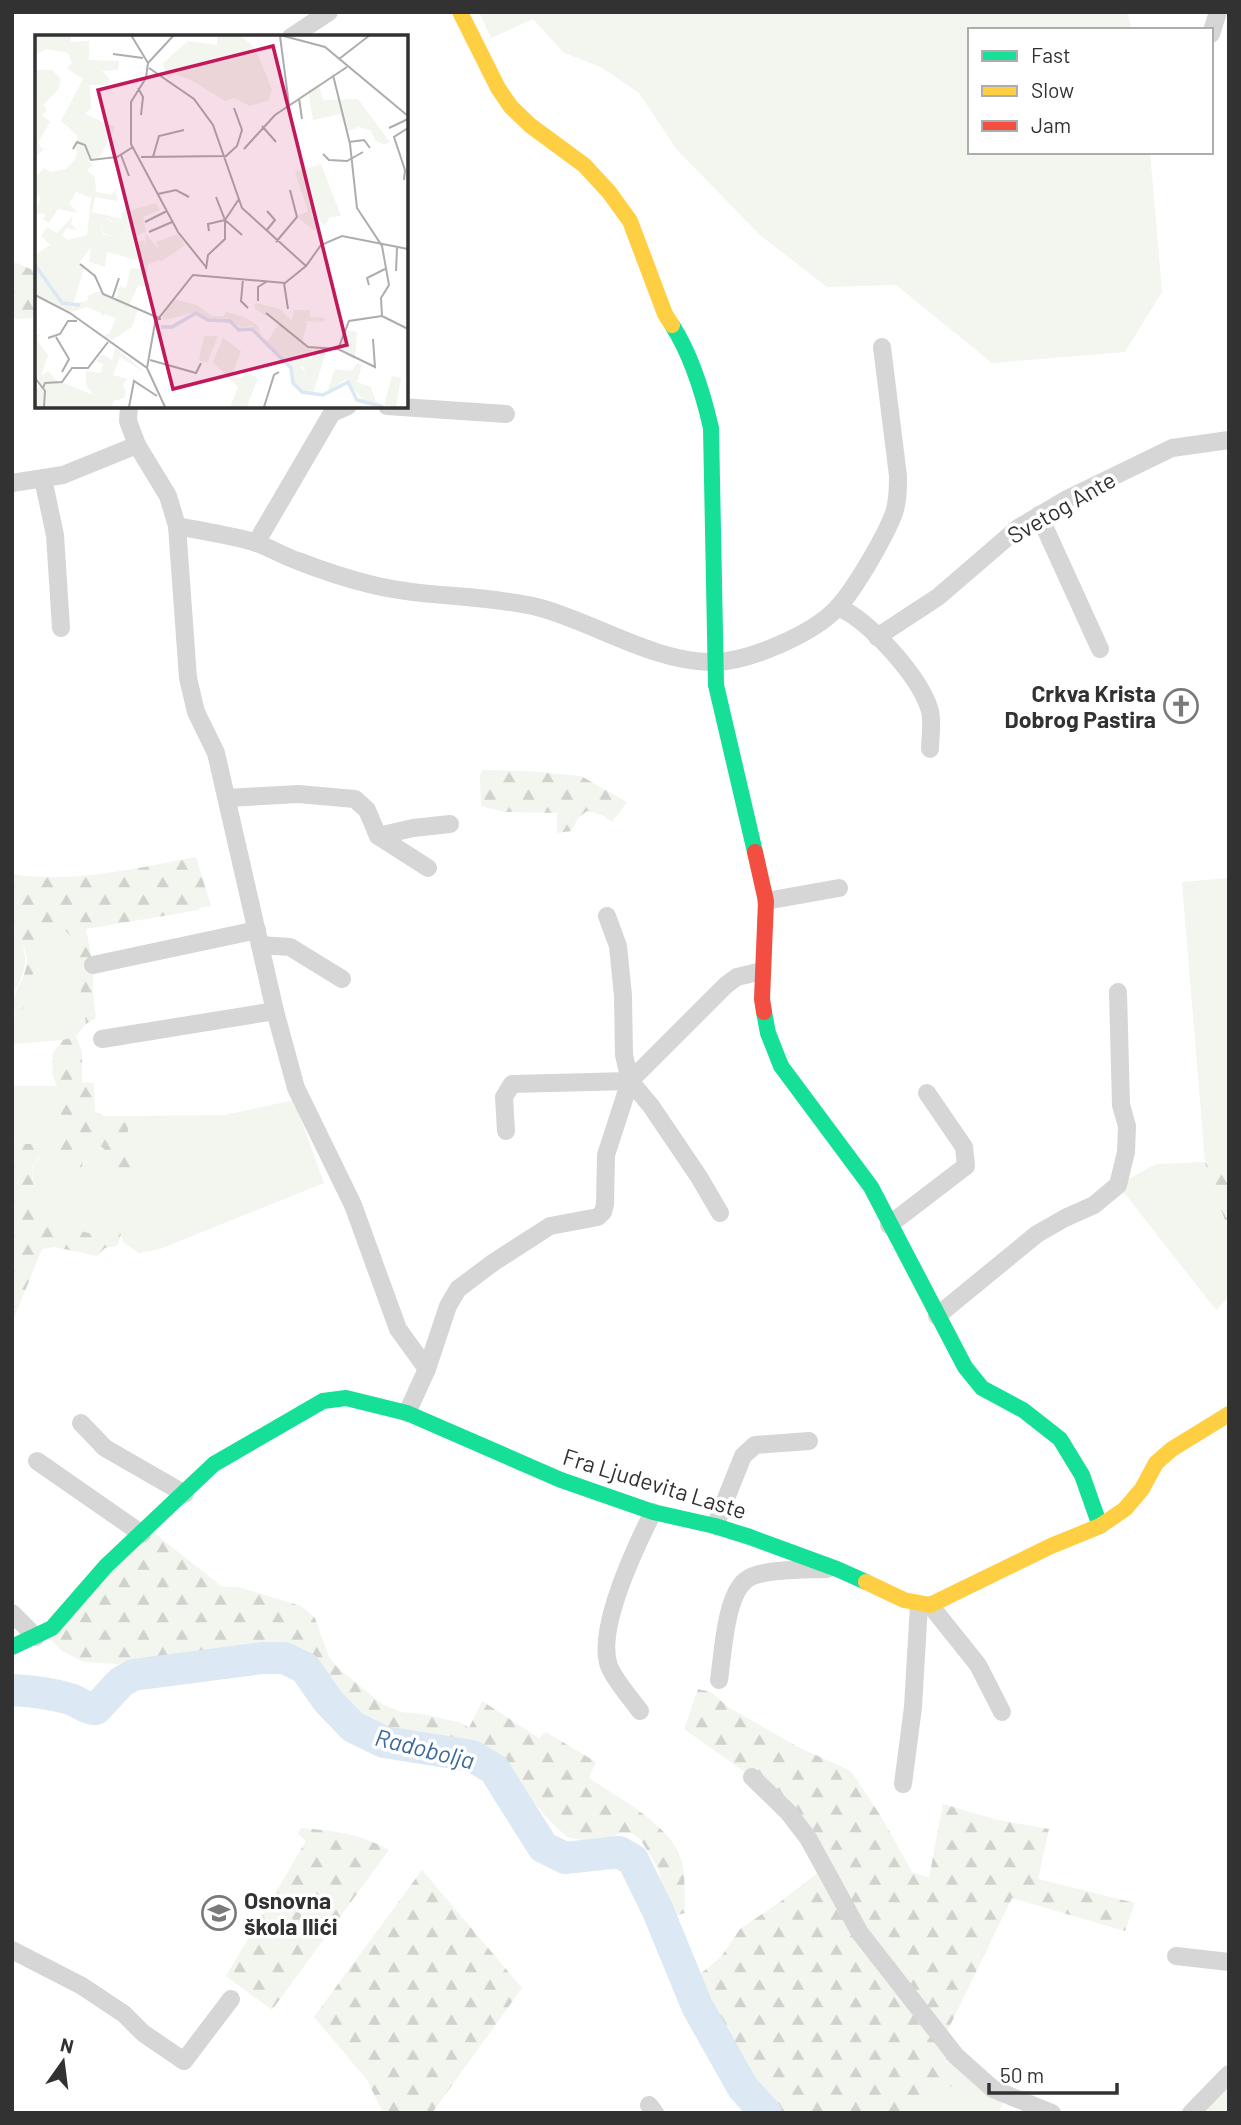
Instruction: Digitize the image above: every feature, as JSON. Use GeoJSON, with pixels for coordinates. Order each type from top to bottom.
{"type":"FeatureCollection","features":[{"type":"Feature","properties":{"kind":"street"},"geometry":{"type":"LineString","coordinates":[[302,34],[329,12]]}},
{"type":"Feature","properties":{"kind":"street"},"geometry":{"type":"LineString","coordinates":[[460,12],[498,88],[512,107],[531,126],[584,165],[609,192],[629,221],[665,314],[682,340],[705,401],[711,428],[716,685],[766,901],[762,999],[768,1033],[781,1066],[871,1187],[965,1367],[982,1388],[1023,1410],[1060,1439],[1082,1475],[1100,1526]]}},
{"type":"Feature","properties":{"kind":"street"},"geometry":{"type":"LineString","coordinates":[[177,526],[256,543],[297,561],[370,584],[510,601],[539,608],[658,652],[714,663],[747,656],[788,641],[817,625],[838,607],[885,533],[895,511],[898,476],[882,347]]}},
{"type":"Feature","properties":{"kind":"street"},"geometry":{"type":"LineString","coordinates":[[408,407],[506,414]]}},
{"type":"Feature","properties":{"kind":"street"},"geometry":{"type":"LineString","coordinates":[[129,408],[128,421],[137,444],[168,496],[177,526],[188,678],[196,712],[216,753],[275,1011],[296,1088],[353,1205],[398,1329],[427,1369]]}},
{"type":"Feature","properties":{"kind":"street"},"geometry":{"type":"LineString","coordinates":[[256,543],[332,413],[343,408]]}},
{"type":"Feature","properties":{"kind":"street","name":"Svetog Ante"},"geometry":{"type":"LineString","coordinates":[[877,637],[938,597],[1002,540],[1039,515],[1139,462],[1172,448],[1229,440]]}},
{"type":"Feature","properties":{"kind":"street"},"geometry":{"type":"LineString","coordinates":[[12,483],[63,475],[137,444]]}},
{"type":"Feature","properties":{"kind":"street"},"geometry":{"type":"LineString","coordinates":[[43,479],[55,535],[61,628]]}},
{"type":"Feature","properties":{"kind":"street"},"geometry":{"type":"LineString","coordinates":[[1039,515],[1100,649]]}},
{"type":"Feature","properties":{"kind":"street"},"geometry":{"type":"LineString","coordinates":[[838,607],[850,612],[891,650],[923,696],[930,713],[930,749]]}},
{"type":"Feature","properties":{"kind":"street"},"geometry":{"type":"LineString","coordinates":[[227,798],[298,794],[355,799],[367,810],[378,836],[428,868]]}},
{"type":"Feature","properties":{"kind":"street"},"geometry":{"type":"LineString","coordinates":[[378,836],[413,828],[450,824]]}},
{"type":"Feature","properties":{"kind":"street"},"geometry":{"type":"LineString","coordinates":[[766,901],[839,888]]}},
{"type":"Feature","properties":{"kind":"street"},"geometry":{"type":"LineString","coordinates":[[607,916],[618,946],[623,996],[624,1055],[630,1081],[651,1106],[720,1213]]}},
{"type":"Feature","properties":{"kind":"street"},"geometry":{"type":"LineString","coordinates":[[93,965],[259,937],[290,947],[342,979]]}},
{"type":"Feature","properties":{"kind":"street"},"geometry":{"type":"LineString","coordinates":[[407,1413],[427,1369],[448,1306],[458,1289],[550,1226],[581,1222],[598,1217],[603,1212],[606,1155],[630,1081],[726,985],[737,977],[762,971]]}},
{"type":"Feature","properties":{"kind":"street"},"geometry":{"type":"LineString","coordinates":[[937,1316],[1037,1234],[1094,1205],[1118,1185],[1126,1152],[1127,1126],[1121,1105],[1118,992]]}},
{"type":"Feature","properties":{"kind":"street"},"geometry":{"type":"LineString","coordinates":[[102,1039],[275,1011]]}},
{"type":"Feature","properties":{"kind":"street"},"geometry":{"type":"LineString","coordinates":[[506,1131],[504,1097],[512,1084],[630,1081]]}},
{"type":"Feature","properties":{"kind":"street"},"geometry":{"type":"LineString","coordinates":[[889,1224],[966,1166],[964,1147],[927,1093]]}},
{"type":"Feature","properties":{"kind":"street","name":"Fra Ljudevita Laste"},"geometry":{"type":"LineString","coordinates":[[12,1647],[52,1628],[106,1566],[214,1464],[323,1401],[346,1398],[407,1413],[561,1480],[653,1511],[715,1526],[837,1569],[904,1600],[925,1605]]}},
{"type":"Feature","properties":{"kind":"street"},"geometry":{"type":"LineString","coordinates":[[925,1605],[1100,1526],[1125,1509],[1142,1489],[1156,1463],[1172,1449],[1229,1414]]}},
{"type":"Feature","properties":{"kind":"street"},"geometry":{"type":"LineString","coordinates":[[81,1423],[105,1448],[185,1494]]}},
{"type":"Feature","properties":{"kind":"street"},"geometry":{"type":"LineString","coordinates":[[715,1526],[743,1455],[755,1445],[809,1441]]}},
{"type":"Feature","properties":{"kind":"street"},"geometry":{"type":"LineString","coordinates":[[37,1461],[142,1534]]}},
{"type":"Feature","properties":{"kind":"street"},"geometry":{"type":"LineString","coordinates":[[640,1711],[610,1667],[607,1651],[611,1617],[631,1558],[653,1511]]}},
{"type":"Feature","properties":{"kind":"street"},"geometry":{"type":"LineString","coordinates":[[719,1680],[732,1602],[747,1578],[780,1570],[837,1569]]}},
{"type":"Feature","properties":{"kind":"street"},"geometry":{"type":"LineString","coordinates":[[925,1605],[978,1665],[1002,1713]]}},
{"type":"Feature","properties":{"kind":"street"},"geometry":{"type":"LineString","coordinates":[[903,1784],[925,1605]]}},
{"type":"Feature","properties":{"kind":"street"},"geometry":{"type":"LineString","coordinates":[[12,1613],[36,1637]]}},
{"type":"Feature","properties":{"kind":"street"},"geometry":{"type":"LineString","coordinates":[[752,1777],[788,1812],[808,1838],[860,1933],[956,2056],[993,2089],[1052,2113]]}},
{"type":"Feature","properties":{"kind":"street"},"geometry":{"type":"LineString","coordinates":[[12,1950],[82,1986],[124,2014],[143,2034],[184,2061],[231,1999]]}},
{"type":"Feature","properties":{"kind":"street"},"geometry":{"type":"LineString","coordinates":[[1176,1955],[1229,1962]]}},
{"type":"Feature","properties":{"kind":"street"},"geometry":{"type":"LineString","coordinates":[[1191,2113],[1229,2074]]}},
{"type":"Feature","properties":{"kind":"green space"},"geometry":{"type":"Polygon","coordinates":[[[479,12],[1127,12],[1131,28],[968,28],[968,154],[1150,154],[1162,292],[1125,352],[992,363],[896,285],[827,287],[761,236],[677,150],[639,93],[601,67],[564,53],[533,19],[491,38],[479,12]]]}},
{"type":"Feature","properties":{"kind":"green space"},"geometry":{"type":"Polygon","coordinates":[[[12,261],[35,271],[35,313],[32,318],[12,319],[12,261]]]}},
{"type":"Feature","properties":{"kind":"green space"},"geometry":{"type":"Polygon","coordinates":[[[482,770],[581,776],[627,802],[612,822],[602,815],[587,811],[578,818],[571,831],[557,833],[557,813],[504,812],[481,806],[482,770]]]}},
{"type":"Feature","properties":{"kind":"green space"},"geometry":{"type":"Polygon","coordinates":[[[196,857],[211,906],[86,929],[93,965],[96,1018],[86,1024],[72,938],[64,929],[41,931],[30,989],[18,1023],[15,996],[26,970],[27,960],[12,918],[12,874],[35,877],[82,876],[196,857]]]}},
{"type":"Feature","properties":{"kind":"green space"},"geometry":{"type":"Polygon","coordinates":[[[1229,878],[1229,1188],[1222,1161],[1206,1163],[1229,1232],[1229,1297],[1216,1310],[1118,1185],[1156,1164],[1205,1162],[1182,882],[1229,878]]]}},
{"type":"Feature","properties":{"kind":"green space"},"geometry":{"type":"Polygon","coordinates":[[[12,924],[22,945],[25,960],[22,976],[12,997],[12,924]]]}},
{"type":"Feature","properties":{"kind":"green space"},"geometry":{"type":"Polygon","coordinates":[[[64,929],[72,938],[86,1024],[76,1036],[63,1040],[12,1044],[12,1009],[18,1022],[41,930],[64,929]]]}},
{"type":"Feature","properties":{"kind":"green space"},"geometry":{"type":"Polygon","coordinates":[[[76,1036],[82,1052],[82,1082],[94,1083],[95,1112],[104,1116],[134,1116],[142,1128],[129,1127],[126,1139],[139,1172],[131,1179],[105,1150],[85,1139],[82,1167],[70,1172],[53,1156],[38,1158],[33,1165],[32,1178],[40,1209],[49,1222],[92,1234],[118,1225],[121,1234],[117,1246],[105,1248],[97,1256],[55,1247],[42,1249],[12,1323],[12,1143],[47,1145],[61,1129],[61,1099],[52,1073],[53,1053],[63,1040],[76,1036]]]}},
{"type":"Feature","properties":{"kind":"green space"},"geometry":{"type":"Polygon","coordinates":[[[12,1086],[56,1086],[61,1099],[61,1129],[47,1145],[12,1143],[12,1086]]]}},
{"type":"Feature","properties":{"kind":"green space"},"geometry":{"type":"Polygon","coordinates":[[[294,1100],[324,1183],[160,1249],[139,1253],[123,1242],[118,1225],[89,1234],[49,1222],[41,1210],[34,1190],[35,1162],[45,1156],[51,1156],[82,1167],[85,1139],[108,1152],[123,1173],[139,1172],[126,1139],[129,1127],[142,1128],[134,1116],[225,1115],[294,1100]]]}},
{"type":"Feature","properties":{"kind":"green space"},"geometry":{"type":"Polygon","coordinates":[[[1222,1160],[1229,1188],[1229,1232],[1205,1163],[1222,1160]]]}},
{"type":"Feature","properties":{"kind":"green space"},"geometry":{"type":"Polygon","coordinates":[[[148,1528],[221,1586],[242,1588],[301,1606],[315,1618],[329,1657],[337,1667],[382,1704],[401,1712],[462,1723],[469,1728],[482,1701],[539,1738],[546,1732],[596,1762],[589,1778],[655,1823],[675,1847],[684,1872],[685,1913],[670,1917],[658,1868],[640,1839],[632,1833],[619,1833],[606,1841],[590,1842],[567,1837],[495,1757],[470,1741],[394,1729],[362,1716],[333,1691],[318,1666],[278,1647],[217,1650],[117,1664],[84,1662],[62,1651],[44,1633],[148,1528]]]}},
{"type":"Feature","properties":{"kind":"green space"},"geometry":{"type":"Polygon","coordinates":[[[698,1689],[711,1692],[728,1707],[798,1747],[851,1771],[882,1818],[912,1872],[929,1878],[943,1804],[998,1820],[1049,1829],[1038,1879],[1135,1903],[1125,1931],[1012,1898],[943,2040],[965,2070],[951,2087],[914,2113],[766,2113],[743,2088],[697,2006],[688,1984],[721,1957],[740,1929],[824,1868],[752,1777],[684,1729],[698,1689]]]}},
{"type":"Feature","properties":{"kind":"green space"},"geometry":{"type":"Polygon","coordinates":[[[301,1828],[346,1834],[389,1850],[272,2010],[226,1976],[306,1841],[298,1834],[301,1828]]]}},
{"type":"Feature","properties":{"kind":"green space"},"geometry":{"type":"Polygon","coordinates":[[[422,1870],[522,1988],[432,2113],[383,2113],[367,2080],[314,2017],[422,1870]]]}},
{"type":"Feature","properties":{"kind":"green space"},"geometry":{"type":"Polygon","coordinates":[[[965,2070],[1003,2104],[998,2113],[914,2113],[951,2087],[965,2070]]]}},
{"type":"Feature","properties":{"kind":"green space"},"geometry":{"type":"Polygon","coordinates":[[[1229,2074],[1229,2113],[1191,2113],[1229,2074]]]}},
{"type":"Feature","properties":{"kind":"water"},"geometry":{"type":"Polygon","coordinates":[[[13,1680],[49,1686],[48,1701],[28,1700],[12,1695],[13,1680]]]}},
{"type":"Feature","properties":{"kind":"waterway","name":"Radobolja"},"geometry":{"type":"LineString","coordinates":[[12,1690],[56,1695],[96,1709],[121,1682],[133,1675],[262,1658],[284,1658],[305,1668],[328,1701],[353,1727],[384,1742],[472,1756],[494,1769],[543,1847],[565,1858],[619,1852],[633,1860],[658,1911],[697,2006],[743,2088],[766,2113]]}},
{"type":"Feature","properties":{"kind":"traffic: fast"},"geometry":{"type":"LineString","coordinates":[[672,325],[696,375],[711,428],[716,685],[755,852]]}},
{"type":"Feature","properties":{"kind":"traffic: fast"},"geometry":{"type":"LineString","coordinates":[[764,1012],[768,1033],[781,1066],[871,1187],[965,1367],[982,1388],[1023,1410],[1060,1439],[1082,1475],[1100,1526]]}},
{"type":"Feature","properties":{"kind":"traffic: fast"},"geometry":{"type":"LineString","coordinates":[[12,1647],[52,1628],[106,1566],[214,1464],[323,1401],[346,1398],[407,1413],[561,1480],[653,1512],[750,1537],[866,1582]]}},
{"type":"Feature","properties":{"kind":"traffic: slow"},"geometry":{"type":"LineString","coordinates":[[460,12],[498,88],[511,107],[531,126],[584,165],[609,192],[630,221],[665,314],[672,325]]}},
{"type":"Feature","properties":{"kind":"traffic: slow"},"geometry":{"type":"LineString","coordinates":[[866,1582],[904,1600],[930,1605],[1051,1546],[1100,1526],[1125,1509],[1142,1489],[1156,1463],[1172,1449],[1229,1414]]}},
{"type":"Feature","properties":{"kind":"traffic: jam"},"geometry":{"type":"LineString","coordinates":[[755,852],[766,901],[762,999],[764,1012]]}},
{"type":"Feature","properties":{"kind":"place","name":"Crkva Krista Dobrog Pastira"},"geometry":{"type":"Point","coordinates":[1181,706]}},
{"type":"Feature","properties":{"kind":"place","name":"Osnovna škola Ilići"},"geometry":{"type":"Point","coordinates":[219,1913]}}]}
